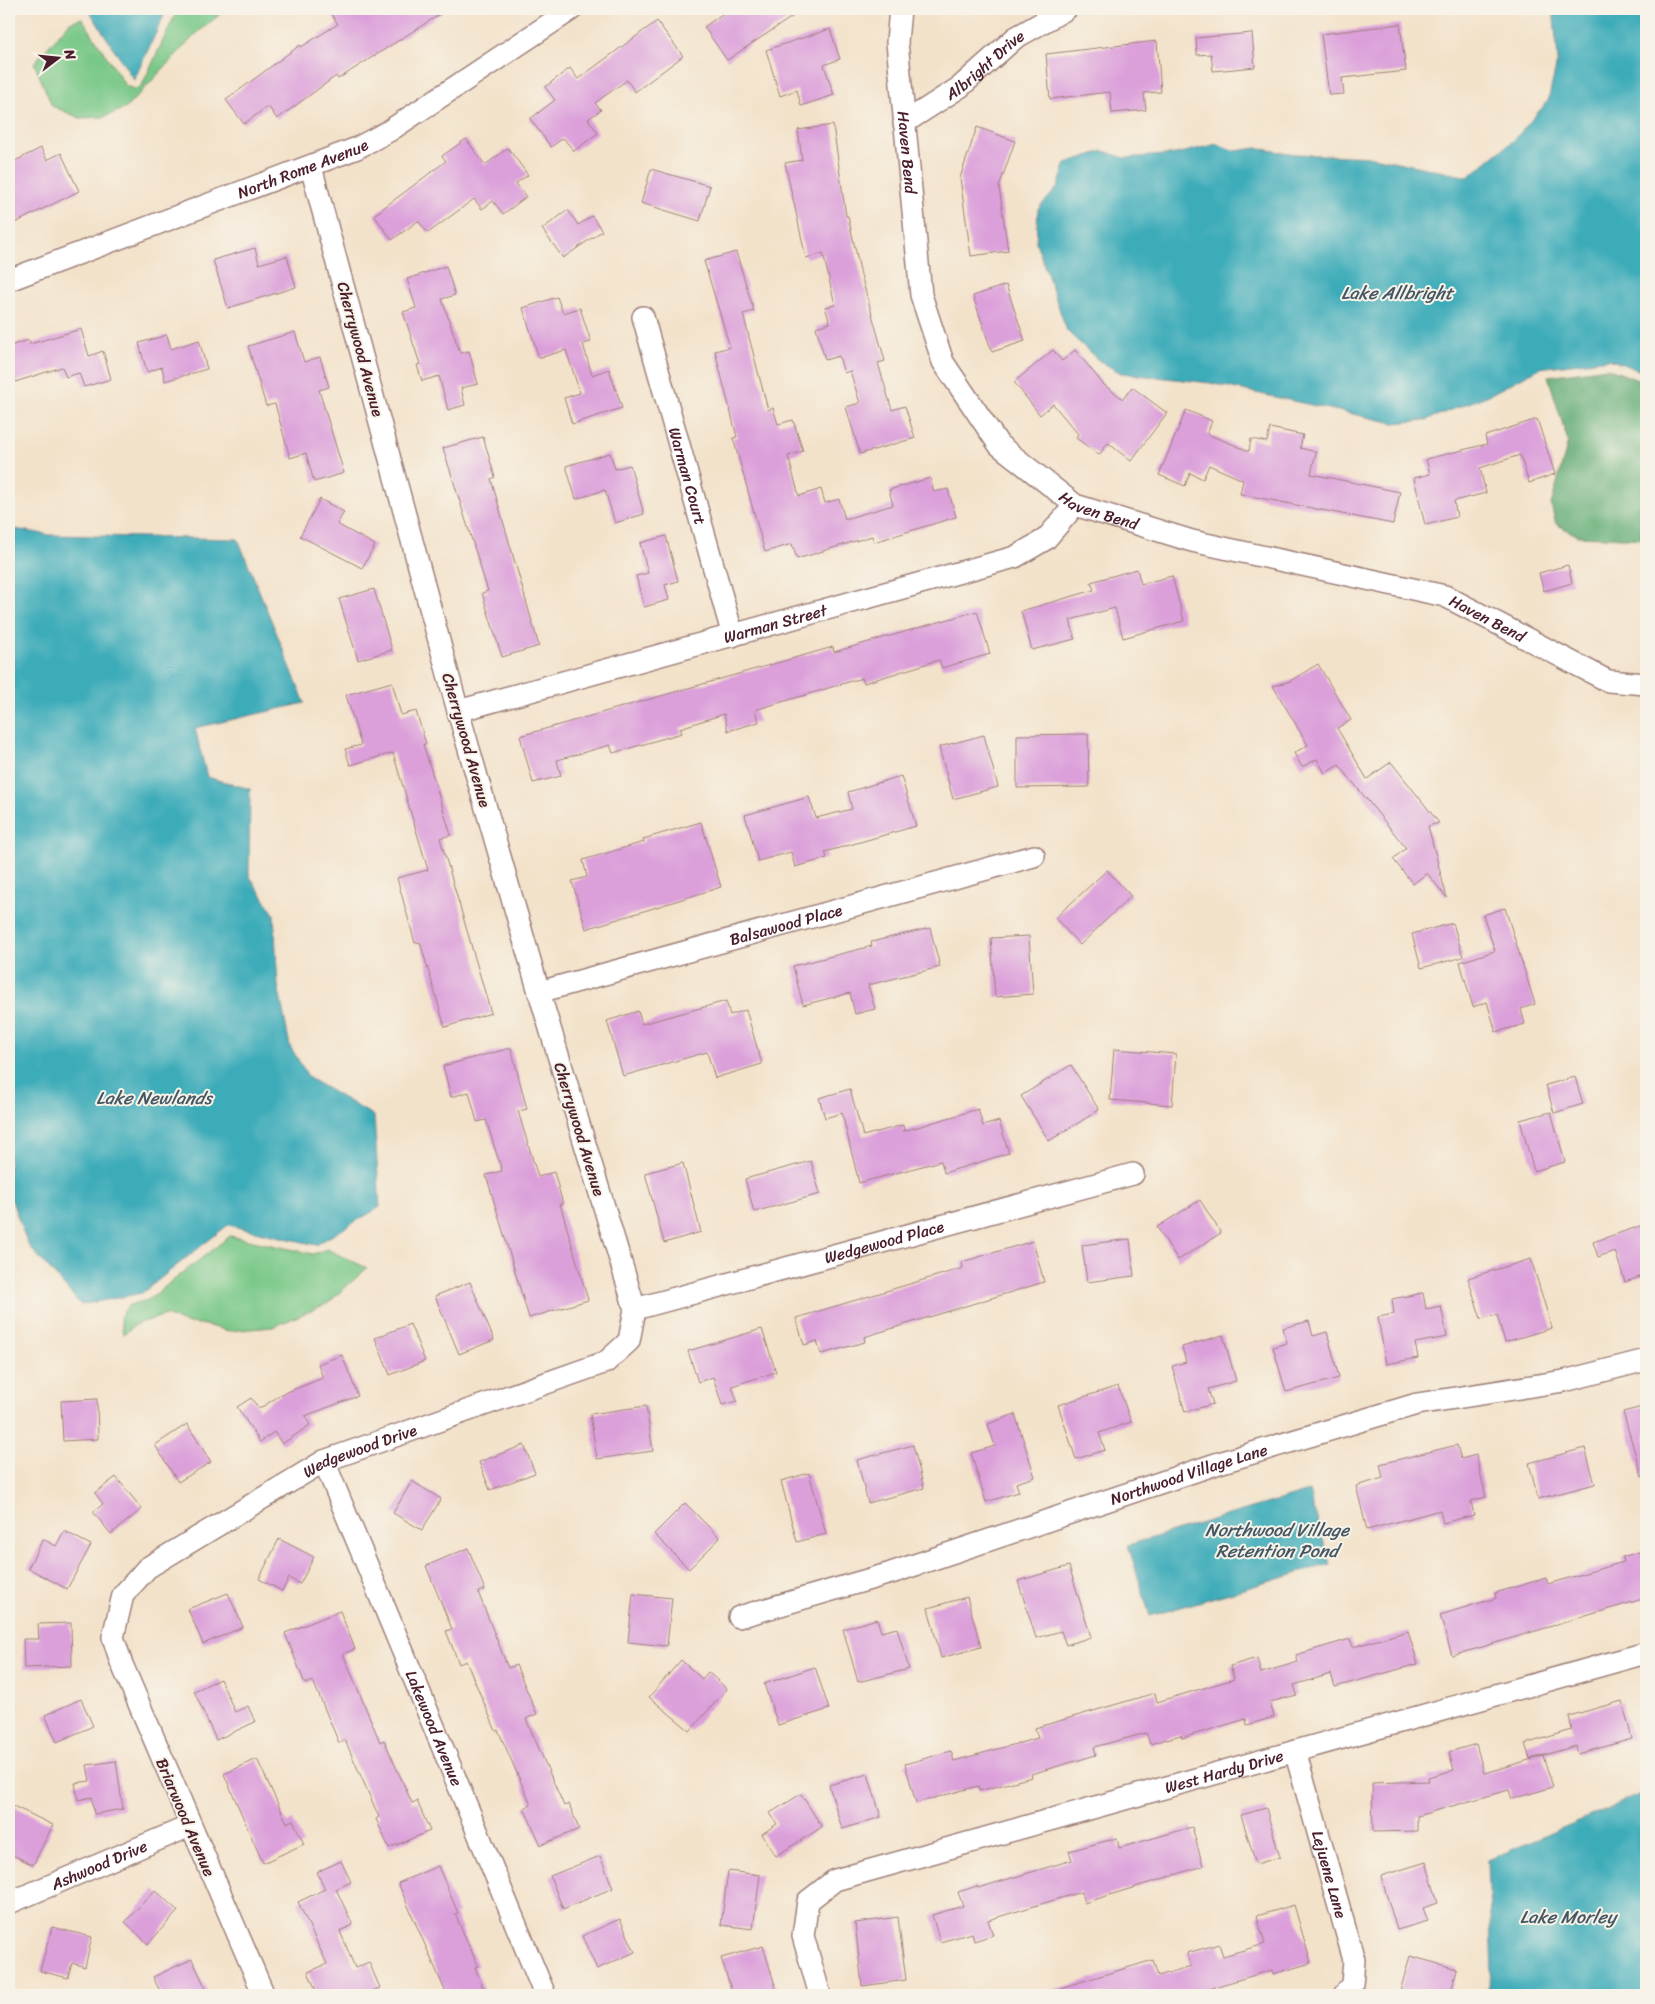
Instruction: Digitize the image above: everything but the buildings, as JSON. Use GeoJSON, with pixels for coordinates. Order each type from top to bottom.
{"type":"FeatureCollection","features":[{"type":"Feature","properties":{"kind":"street","name":"North Rome Avenue"},"geometry":{"type":"LineString","coordinates":[[9,280],[312,167],[389,131],[572,9]]}},
{"type":"Feature","properties":{"kind":"street","name":"Haven Bend"},"geometry":{"type":"LineString","coordinates":[[900,9],[897,42],[922,295],[943,362],[999,445],[1075,505],[1192,541],[1446,596],[1608,681],[1646,684]]}},
{"type":"Feature","properties":{"kind":"street","name":"Albright Drive"},"geometry":{"type":"LineString","coordinates":[[904,123],[960,87],[1015,38],[1066,9]]}},
{"type":"Feature","properties":{"kind":"street","name":"Cherrywood Avenue"},"geometry":{"type":"LineString","coordinates":[[312,167],[458,711],[539,992],[635,1309]]}},
{"type":"Feature","properties":{"kind":"street","name":"Warman Court"},"geometry":{"type":"LineString","coordinates":[[643,317],[733,636]]}},
{"type":"Feature","properties":{"kind":"street","name":"Warman Street"},"geometry":{"type":"LineString","coordinates":[[458,711],[1014,557],[1046,539],[1075,505]]}},
{"type":"Feature","properties":{"kind":"street","name":"Balsawood Place"},"geometry":{"type":"LineString","coordinates":[[539,992],[1034,856]]}},
{"type":"Feature","properties":{"kind":"street","name":"Wedgewood Place"},"geometry":{"type":"LineString","coordinates":[[635,1309],[1133,1174]]}},
{"type":"Feature","properties":{"kind":"street","name":"Wedgewood Drive"},"geometry":{"type":"LineString","coordinates":[[113,1637],[123,1595],[146,1568],[324,1461],[606,1362],[629,1341],[635,1309]]}},
{"type":"Feature","properties":{"kind":"street","name":"Northwood Village Lane"},"geometry":{"type":"LineString","coordinates":[[740,1617],[891,1573],[1219,1463],[1408,1406],[1564,1381],[1646,1360]]}},
{"type":"Feature","properties":{"kind":"street","name":"Lakewood Avenue"},"geometry":{"type":"LineString","coordinates":[[324,1461],[546,1995]]}},
{"type":"Feature","properties":{"kind":"street","name":"Briarwood Avenue"},"geometry":{"type":"LineString","coordinates":[[113,1637],[121,1662],[190,1826],[264,1995]]}},
{"type":"Feature","properties":{"kind":"street","name":"West Hardy Drive"},"geometry":{"type":"LineString","coordinates":[[820,1995],[803,1936],[808,1901],[835,1880],[1646,1653]]}},
{"type":"Feature","properties":{"kind":"street","name":"Lejuene Lane"},"geometry":{"type":"LineString","coordinates":[[1295,1751],[1354,1960],[1352,1984],[1344,1995]]}},
{"type":"Feature","properties":{"kind":"street","name":"Ashwood Drive"},"geometry":{"type":"LineString","coordinates":[[9,1904],[190,1826]]}},
{"type":"Feature","properties":{"kind":"green space"},"geometry":{"type":"Polygon","coordinates":[[[178,9],[226,9],[195,35],[126,108],[104,117],[80,118],[52,106],[34,63],[70,22],[82,18],[125,85],[133,89],[139,88],[143,83],[178,9]]]}},
{"type":"Feature","properties":{"kind":"green space"},"geometry":{"type":"Polygon","coordinates":[[[1607,368],[1646,383],[1646,539],[1578,536],[1556,524],[1551,505],[1568,442],[1548,376],[1607,368]]]}},
{"type":"Feature","properties":{"kind":"green space"},"geometry":{"type":"Polygon","coordinates":[[[230,1236],[313,1254],[327,1249],[367,1268],[328,1303],[273,1327],[229,1331],[201,1324],[184,1323],[166,1315],[137,1324],[123,1334],[120,1317],[129,1305],[148,1300],[230,1236]]]}},
{"type":"Feature","properties":{"kind":"water"},"geometry":{"type":"Polygon","coordinates":[[[88,9],[167,9],[134,80],[88,9]]]}},
{"type":"Feature","properties":{"kind":"water","name":"Lake Allbright"},"geometry":{"type":"Polygon","coordinates":[[[1553,9],[1646,9],[1646,373],[1609,359],[1540,368],[1489,395],[1426,420],[1394,423],[1210,383],[1121,373],[1098,360],[1067,331],[1036,242],[1038,209],[1058,187],[1066,163],[1103,151],[1125,158],[1176,154],[1217,144],[1235,151],[1256,148],[1295,154],[1374,157],[1468,177],[1514,140],[1548,101],[1558,58],[1553,9]]]}},
{"type":"Feature","properties":{"kind":"water","name":"Lake Newlands"},"geometry":{"type":"Polygon","coordinates":[[[9,528],[50,535],[238,539],[305,703],[195,728],[207,777],[250,789],[249,875],[274,914],[278,985],[290,1046],[309,1078],[374,1116],[380,1207],[316,1245],[228,1225],[142,1293],[81,1305],[28,1245],[9,1193],[9,528]]]}},
{"type":"Feature","properties":{"kind":"water","name":"Northwood Village Retention Pond"},"geometry":{"type":"Polygon","coordinates":[[[1309,1491],[1330,1564],[1150,1616],[1128,1545],[1309,1491]]]}},
{"type":"Feature","properties":{"kind":"water","name":"Lake Morley"},"geometry":{"type":"Polygon","coordinates":[[[1646,1792],[1646,1995],[1486,1995],[1492,1974],[1488,1860],[1646,1792]]]}}]}
